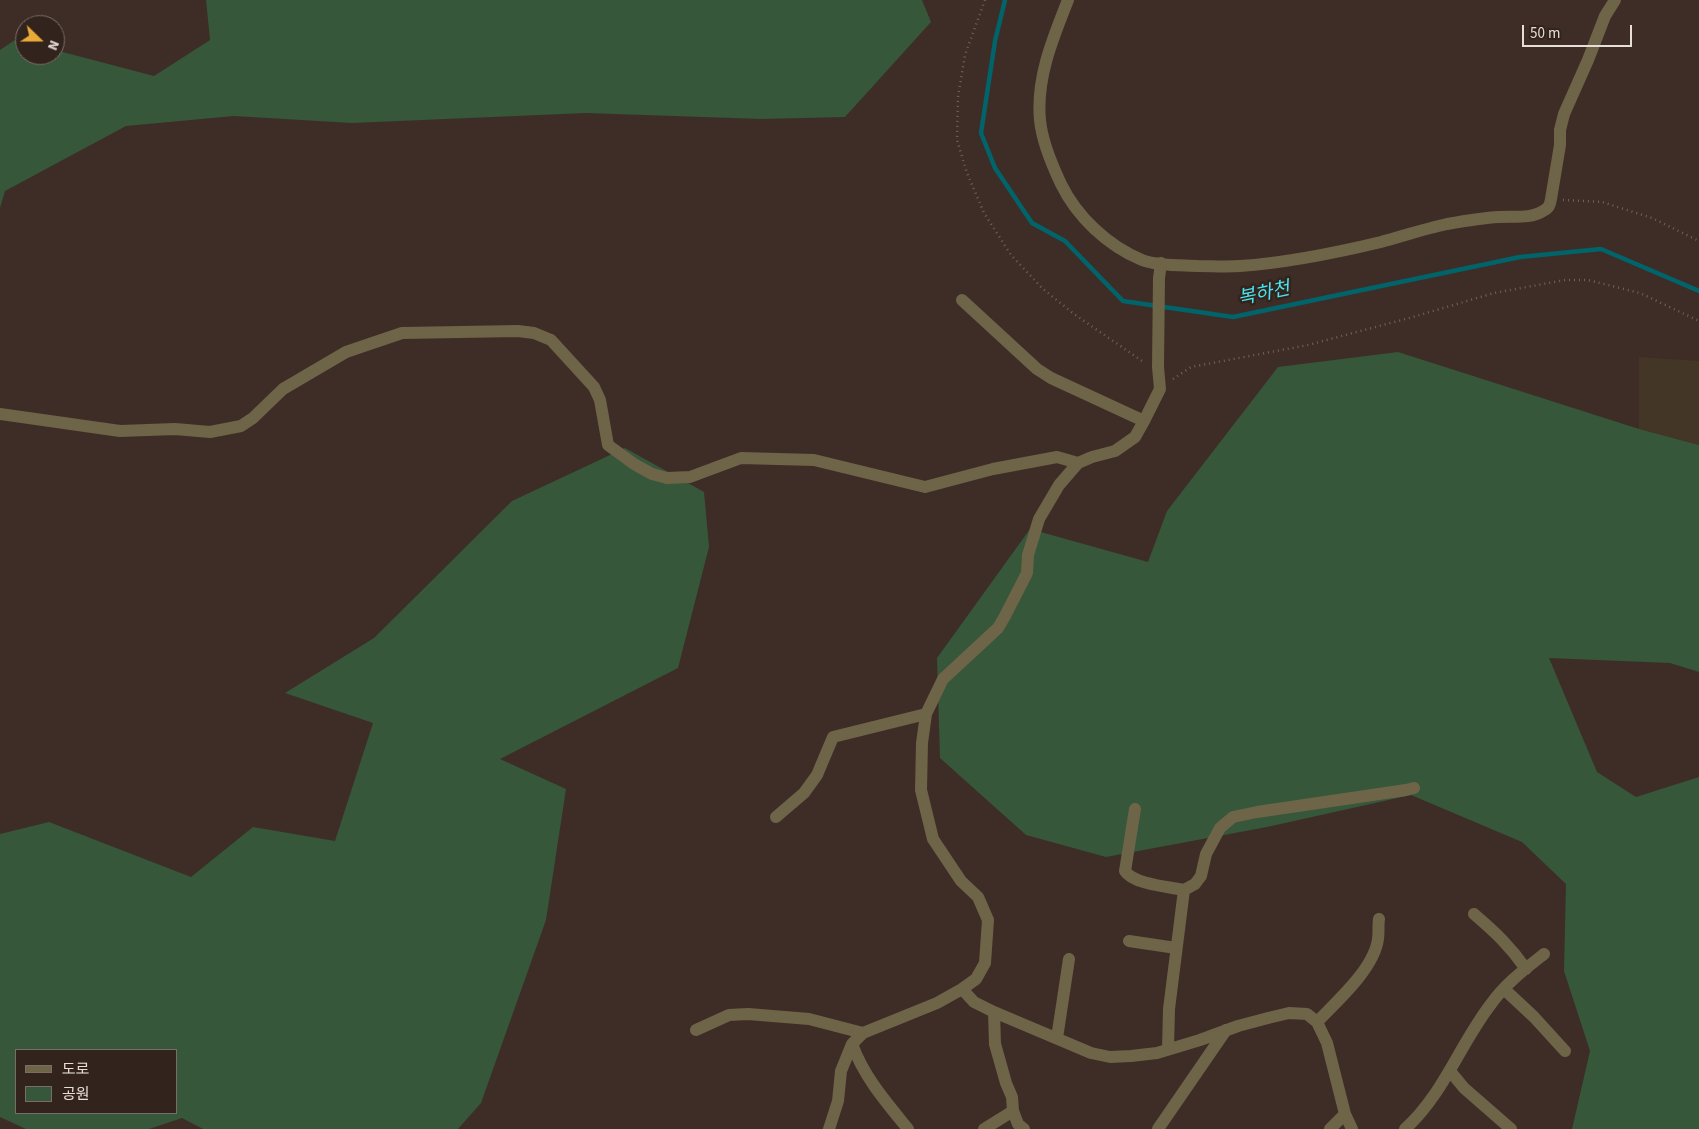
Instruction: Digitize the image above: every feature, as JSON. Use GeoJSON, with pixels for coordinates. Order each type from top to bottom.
{"type":"FeatureCollection","features":[{"type":"Feature","properties":{"kind":"street"},"geometry":{"type":"LineString","coordinates":[[1068,0],[1050,45],[1041,86],[1040,121],[1050,162],[1068,199],[1111,244],[1144,261],[1173,265],[1239,266],[1293,260],[1382,242],[1432,227],[1464,221],[1532,216],[1543,212],[1549,207],[1551,199],[1560,145],[1560,130],[1564,114],[1605,16],[1615,0]]}},
{"type":"Feature","properties":{"kind":"street"},"geometry":{"type":"LineString","coordinates":[[829,1129],[838,1101],[841,1071],[852,1044],[863,1033],[937,1003],[962,989],[976,979],[985,963],[988,920],[978,897],[961,880],[933,839],[921,790],[922,743],[926,714],[943,679],[998,628],[1027,573],[1028,555],[1039,519],[1060,485],[1078,463],[1115,451],[1135,437],[1144,421],[1160,389],[1158,362],[1159,278],[1161,263]]}},
{"type":"Feature","properties":{"kind":"street"},"geometry":{"type":"LineString","coordinates":[[962,300],[1037,369],[1051,378],[1144,421]]}},
{"type":"Feature","properties":{"kind":"street"},"geometry":{"type":"LineString","coordinates":[[0,414],[120,431],[175,429],[210,432],[240,426],[253,418],[282,390],[346,352],[402,333],[518,331],[534,333],[551,340],[594,387],[600,400],[608,445],[634,464],[652,474],[667,478],[690,477],[742,458],[814,460],[925,487],[993,469],[1057,457],[1078,463]]}},
{"type":"Feature","properties":{"kind":"street"},"geometry":{"type":"LineString","coordinates":[[776,817],[804,793],[817,775],[833,737],[926,714]]}},
{"type":"Feature","properties":{"kind":"street"},"geometry":{"type":"LineString","coordinates":[[1135,809],[1125,870],[1128,876],[1136,880],[1184,890],[1195,884],[1201,876],[1206,854],[1220,828],[1233,817],[1414,788]]}},
{"type":"Feature","properties":{"kind":"street"},"geometry":{"type":"LineString","coordinates":[[1168,1049],[1176,948],[1184,890]]}},
{"type":"Feature","properties":{"kind":"street"},"geometry":{"type":"LineString","coordinates":[[1474,914],[1511,948],[1526,968]]}},
{"type":"Feature","properties":{"kind":"street"},"geometry":{"type":"LineString","coordinates":[[1317,1022],[1350,988],[1366,967],[1374,953],[1378,940],[1378,919]]}},
{"type":"Feature","properties":{"kind":"street"},"geometry":{"type":"LineString","coordinates":[[1129,941],[1176,948]]}},
{"type":"Feature","properties":{"kind":"street"},"geometry":{"type":"LineString","coordinates":[[1405,1129],[1417,1118],[1450,1071],[1470,1034],[1492,1002],[1526,968],[1544,954]]}},
{"type":"Feature","properties":{"kind":"street"},"geometry":{"type":"LineString","coordinates":[[1056,1038],[1070,959]]}},
{"type":"Feature","properties":{"kind":"street"},"geometry":{"type":"LineString","coordinates":[[962,989],[974,1002],[994,1012],[1091,1053],[1110,1057],[1131,1056],[1168,1049],[1226,1030],[1289,1013],[1307,1014],[1317,1022],[1327,1042],[1345,1114],[1352,1129]]}},
{"type":"Feature","properties":{"kind":"street"},"geometry":{"type":"LineString","coordinates":[[1504,989],[1534,1017],[1565,1051]]}},
{"type":"Feature","properties":{"kind":"street"},"geometry":{"type":"LineString","coordinates":[[994,1012],[996,1044],[1006,1083],[1012,1097],[1013,1111],[1018,1124],[1024,1129]]}},
{"type":"Feature","properties":{"kind":"street"},"geometry":{"type":"LineString","coordinates":[[696,1030],[729,1015],[748,1014],[809,1019],[863,1033]]}},
{"type":"Feature","properties":{"kind":"street"},"geometry":{"type":"LineString","coordinates":[[1158,1129],[1226,1030]]}},
{"type":"Feature","properties":{"kind":"street"},"geometry":{"type":"LineString","coordinates":[[852,1044],[857,1059],[868,1078],[908,1129]]}},
{"type":"Feature","properties":{"kind":"street"},"geometry":{"type":"LineString","coordinates":[[1450,1071],[1464,1088],[1511,1129]]}},
{"type":"Feature","properties":{"kind":"street"},"geometry":{"type":"LineString","coordinates":[[984,1129],[1013,1111]]}},
{"type":"Feature","properties":{"kind":"street"},"geometry":{"type":"LineString","coordinates":[[1330,1129],[1345,1114]]}},
{"type":"Feature","properties":{"kind":"path"},"geometry":{"type":"LineString","coordinates":[[985,0],[965,55],[958,97],[957,131],[957,140],[967,173],[984,213],[1011,255],[1043,289],[1074,314],[1142,362],[1158,362]]}},
{"type":"Feature","properties":{"kind":"path"},"geometry":{"type":"LineString","coordinates":[[1551,199],[1602,202],[1652,218],[1699,241]]}},
{"type":"Feature","properties":{"kind":"path"},"geometry":{"type":"LineString","coordinates":[[1160,389],[1178,374],[1191,367],[1308,345],[1494,293],[1565,280],[1588,280],[1640,294],[1699,321]]}},
{"type":"Feature","properties":{"kind":"shaded area"},"geometry":{"type":"Polygon","coordinates":[[[1639,357],[1699,361],[1699,445],[1639,429],[1639,357]]]}},
{"type":"Feature","properties":{"kind":"green space"},"geometry":{"type":"Polygon","coordinates":[[[206,0],[922,0],[931,22],[845,117],[762,119],[586,113],[352,123],[234,116],[126,126],[5,191],[0,208],[0,50],[15,40],[15,65],[65,65],[65,53],[154,76],[210,40],[206,0]]]}},
{"type":"Feature","properties":{"kind":"green space"},"geometry":{"type":"Polygon","coordinates":[[[1398,352],[1639,429],[1699,445],[1699,672],[1670,663],[1549,658],[1597,772],[1636,797],[1699,777],[1699,1129],[1572,1129],[1590,1051],[1564,971],[1566,884],[1522,842],[1411,795],[1267,827],[1106,857],[1026,835],[940,758],[937,658],[1030,529],[1148,562],[1167,511],[1278,367],[1398,352]]]}},
{"type":"Feature","properties":{"kind":"green space"},"geometry":{"type":"Polygon","coordinates":[[[625,448],[704,492],[709,547],[678,668],[500,759],[566,789],[546,920],[481,1103],[458,1129],[203,1129],[182,1118],[149,1129],[26,1129],[0,1117],[0,834],[49,822],[191,877],[253,827],[335,841],[373,723],[285,693],[374,638],[512,501],[625,448]]]}},
{"type":"Feature","properties":{"kind":"waterway","name":"복하천"},"geometry":{"type":"LineString","coordinates":[[1005,0],[995,41],[981,133],[995,168],[1032,223],[1065,241],[1123,301],[1233,317],[1520,257],[1601,249],[1699,291]]}}]}
